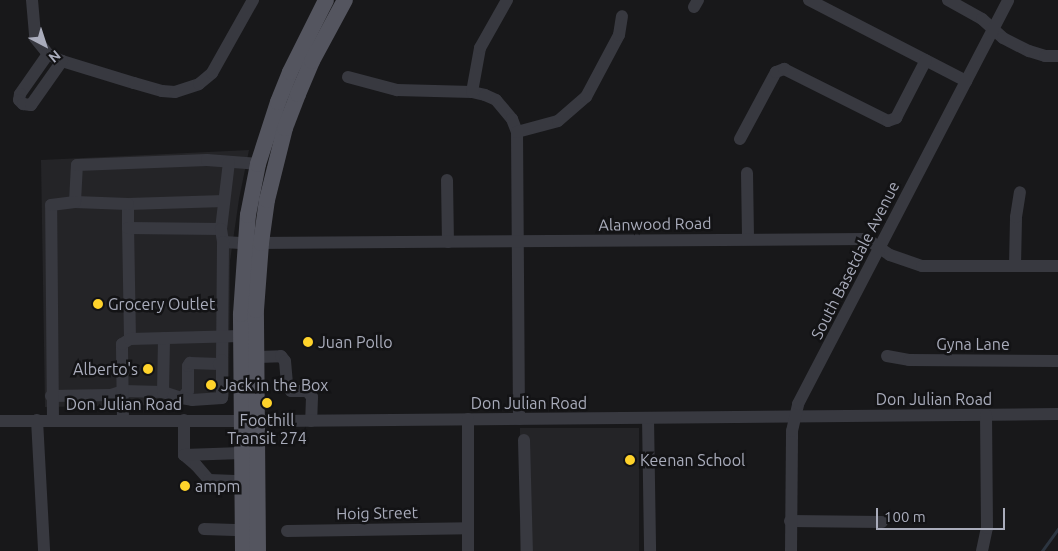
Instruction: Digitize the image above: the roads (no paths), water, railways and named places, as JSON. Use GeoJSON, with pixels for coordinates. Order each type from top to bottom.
{"type":"FeatureCollection","features":[{"type":"Feature","properties":{"kind":"main road"},"geometry":{"type":"LineString","coordinates":[[258,551],[250,420],[242,336],[253,243],[258,164],[290,72],[326,0]]}},
{"type":"Feature","properties":{"kind":"main road"},"geometry":{"type":"LineString","coordinates":[[243,551],[242,453],[250,420],[258,357],[253,243],[267,200],[285,128],[312,61],[345,0]]}},
{"type":"Feature","properties":{"kind":"street"},"geometry":{"type":"LineString","coordinates":[[32,0],[35,38],[48,54],[62,61],[162,91],[186,90],[199,84],[212,73],[253,0]]}},
{"type":"Feature","properties":{"kind":"street"},"geometry":{"type":"LineString","coordinates":[[472,92],[480,48],[507,0]]}},
{"type":"Feature","properties":{"kind":"street"},"geometry":{"type":"LineString","coordinates":[[809,0],[966,81]]}},
{"type":"Feature","properties":{"kind":"street"},"geometry":{"type":"LineString","coordinates":[[948,0],[982,19],[1003,38],[1029,51],[1045,56],[1058,56]]}},
{"type":"Feature","properties":{"kind":"street","name":"South Basetdale Avenue"},"geometry":{"type":"LineString","coordinates":[[791,551],[790,521],[794,416],[1008,0]]}},
{"type":"Feature","properties":{"kind":"street"},"geometry":{"type":"LineString","coordinates":[[517,132],[558,121],[586,97],[619,35],[622,16]]}},
{"type":"Feature","properties":{"kind":"street"},"geometry":{"type":"LineString","coordinates":[[48,54],[20,94],[19,100],[23,104],[31,105],[62,61]]}},
{"type":"Feature","properties":{"kind":"street"},"geometry":{"type":"LineString","coordinates":[[740,139],[776,72],[784,69],[888,121],[896,118],[926,60]]}},
{"type":"Feature","properties":{"kind":"street"},"geometry":{"type":"LineString","coordinates":[[348,78],[397,90],[472,92],[496,100],[512,119],[517,132],[519,419]]}},
{"type":"Feature","properties":{"kind":"street"},"geometry":{"type":"LineString","coordinates":[[75,202],[77,165],[207,160],[258,164]]}},
{"type":"Feature","properties":{"kind":"street"},"geometry":{"type":"LineString","coordinates":[[51,396],[163,392],[192,400],[222,398],[221,229],[228,162]]}},
{"type":"Feature","properties":{"kind":"street"},"geometry":{"type":"LineString","coordinates":[[747,173],[748,239]]}},
{"type":"Feature","properties":{"kind":"street"},"geometry":{"type":"LineString","coordinates":[[446,180],[448,242]]}},
{"type":"Feature","properties":{"kind":"street"},"geometry":{"type":"LineString","coordinates":[[1015,266],[1016,217],[1020,192]]}},
{"type":"Feature","properties":{"kind":"street"},"geometry":{"type":"LineString","coordinates":[[53,420],[51,396],[51,206],[75,202],[128,204],[224,202]]}},
{"type":"Feature","properties":{"kind":"street"},"geometry":{"type":"LineString","coordinates":[[128,204],[130,339]]}},
{"type":"Feature","properties":{"kind":"street"},"geometry":{"type":"LineString","coordinates":[[128,228],[221,229]]}},
{"type":"Feature","properties":{"kind":"street","name":"Alanwood Road"},"geometry":{"type":"LineString","coordinates":[[222,242],[867,239],[890,255],[922,266],[1058,266]]}},
{"type":"Feature","properties":{"kind":"street"},"geometry":{"type":"LineString","coordinates":[[124,420],[122,344],[130,339],[242,336]]}},
{"type":"Feature","properties":{"kind":"street"},"geometry":{"type":"LineString","coordinates":[[163,392],[164,338]]}},
{"type":"Feature","properties":{"kind":"street"},"geometry":{"type":"LineString","coordinates":[[258,357],[281,356],[285,361],[287,386],[291,391],[307,391],[312,397],[311,421]]}},
{"type":"Feature","properties":{"kind":"street","name":"Gyna Lane"},"geometry":{"type":"LineString","coordinates":[[887,356],[910,360],[1058,361]]}},
{"type":"Feature","properties":{"kind":"street"},"geometry":{"type":"LineString","coordinates":[[182,398],[188,391],[188,366],[190,363],[219,364],[222,360]]}},
{"type":"Feature","properties":{"kind":"street","name":"Don Julian Road"},"geometry":{"type":"LineString","coordinates":[[0,421],[311,421],[1058,414]]}},
{"type":"Feature","properties":{"kind":"street"},"geometry":{"type":"LineString","coordinates":[[982,551],[987,528],[986,415]]}},
{"type":"Feature","properties":{"kind":"street"},"geometry":{"type":"LineString","coordinates":[[648,418],[650,551]]}},
{"type":"Feature","properties":{"kind":"street"},"geometry":{"type":"LineString","coordinates":[[468,419],[468,551]]}},
{"type":"Feature","properties":{"kind":"street"},"geometry":{"type":"LineString","coordinates":[[37,420],[44,551]]}},
{"type":"Feature","properties":{"kind":"street"},"geometry":{"type":"LineString","coordinates":[[184,420],[184,455]]}},
{"type":"Feature","properties":{"kind":"street"},"geometry":{"type":"LineString","coordinates":[[524,440],[526,551]]}},
{"type":"Feature","properties":{"kind":"street"},"geometry":{"type":"LineString","coordinates":[[184,455],[242,453]]}},
{"type":"Feature","properties":{"kind":"street"},"geometry":{"type":"LineString","coordinates":[[184,455],[209,480],[242,481]]}},
{"type":"Feature","properties":{"kind":"street"},"geometry":{"type":"LineString","coordinates":[[790,521],[882,522]]}},
{"type":"Feature","properties":{"kind":"street","name":"Hoig Street"},"geometry":{"type":"LineString","coordinates":[[287,531],[468,528]]}},
{"type":"Feature","properties":{"kind":"street"},"geometry":{"type":"LineString","coordinates":[[204,530],[242,530]]}},
{"type":"Feature","properties":{"kind":"waterway"},"geometry":{"type":"LineString","coordinates":[[1042,551],[1058,529]]}},
{"type":"Feature","properties":{"kind":"place","name":"Grocery Outlet"},"geometry":{"type":"Point","coordinates":[98,304]}},
{"type":"Feature","properties":{"kind":"place","name":"Juan Pollo"},"geometry":{"type":"Point","coordinates":[308,342]}},
{"type":"Feature","properties":{"kind":"place","name":"Alberto's"},"geometry":{"type":"Point","coordinates":[148,369]}},
{"type":"Feature","properties":{"kind":"place","name":"Jack in the Box"},"geometry":{"type":"Point","coordinates":[211,385]}},
{"type":"Feature","properties":{"kind":"place","name":"Foothill Transit 274"},"geometry":{"type":"Point","coordinates":[267,403]}},
{"type":"Feature","properties":{"kind":"place","name":"Keenan School"},"geometry":{"type":"Point","coordinates":[630,460]}},
{"type":"Feature","properties":{"kind":"place","name":"ampm"},"geometry":{"type":"Point","coordinates":[185,486]}}]}
